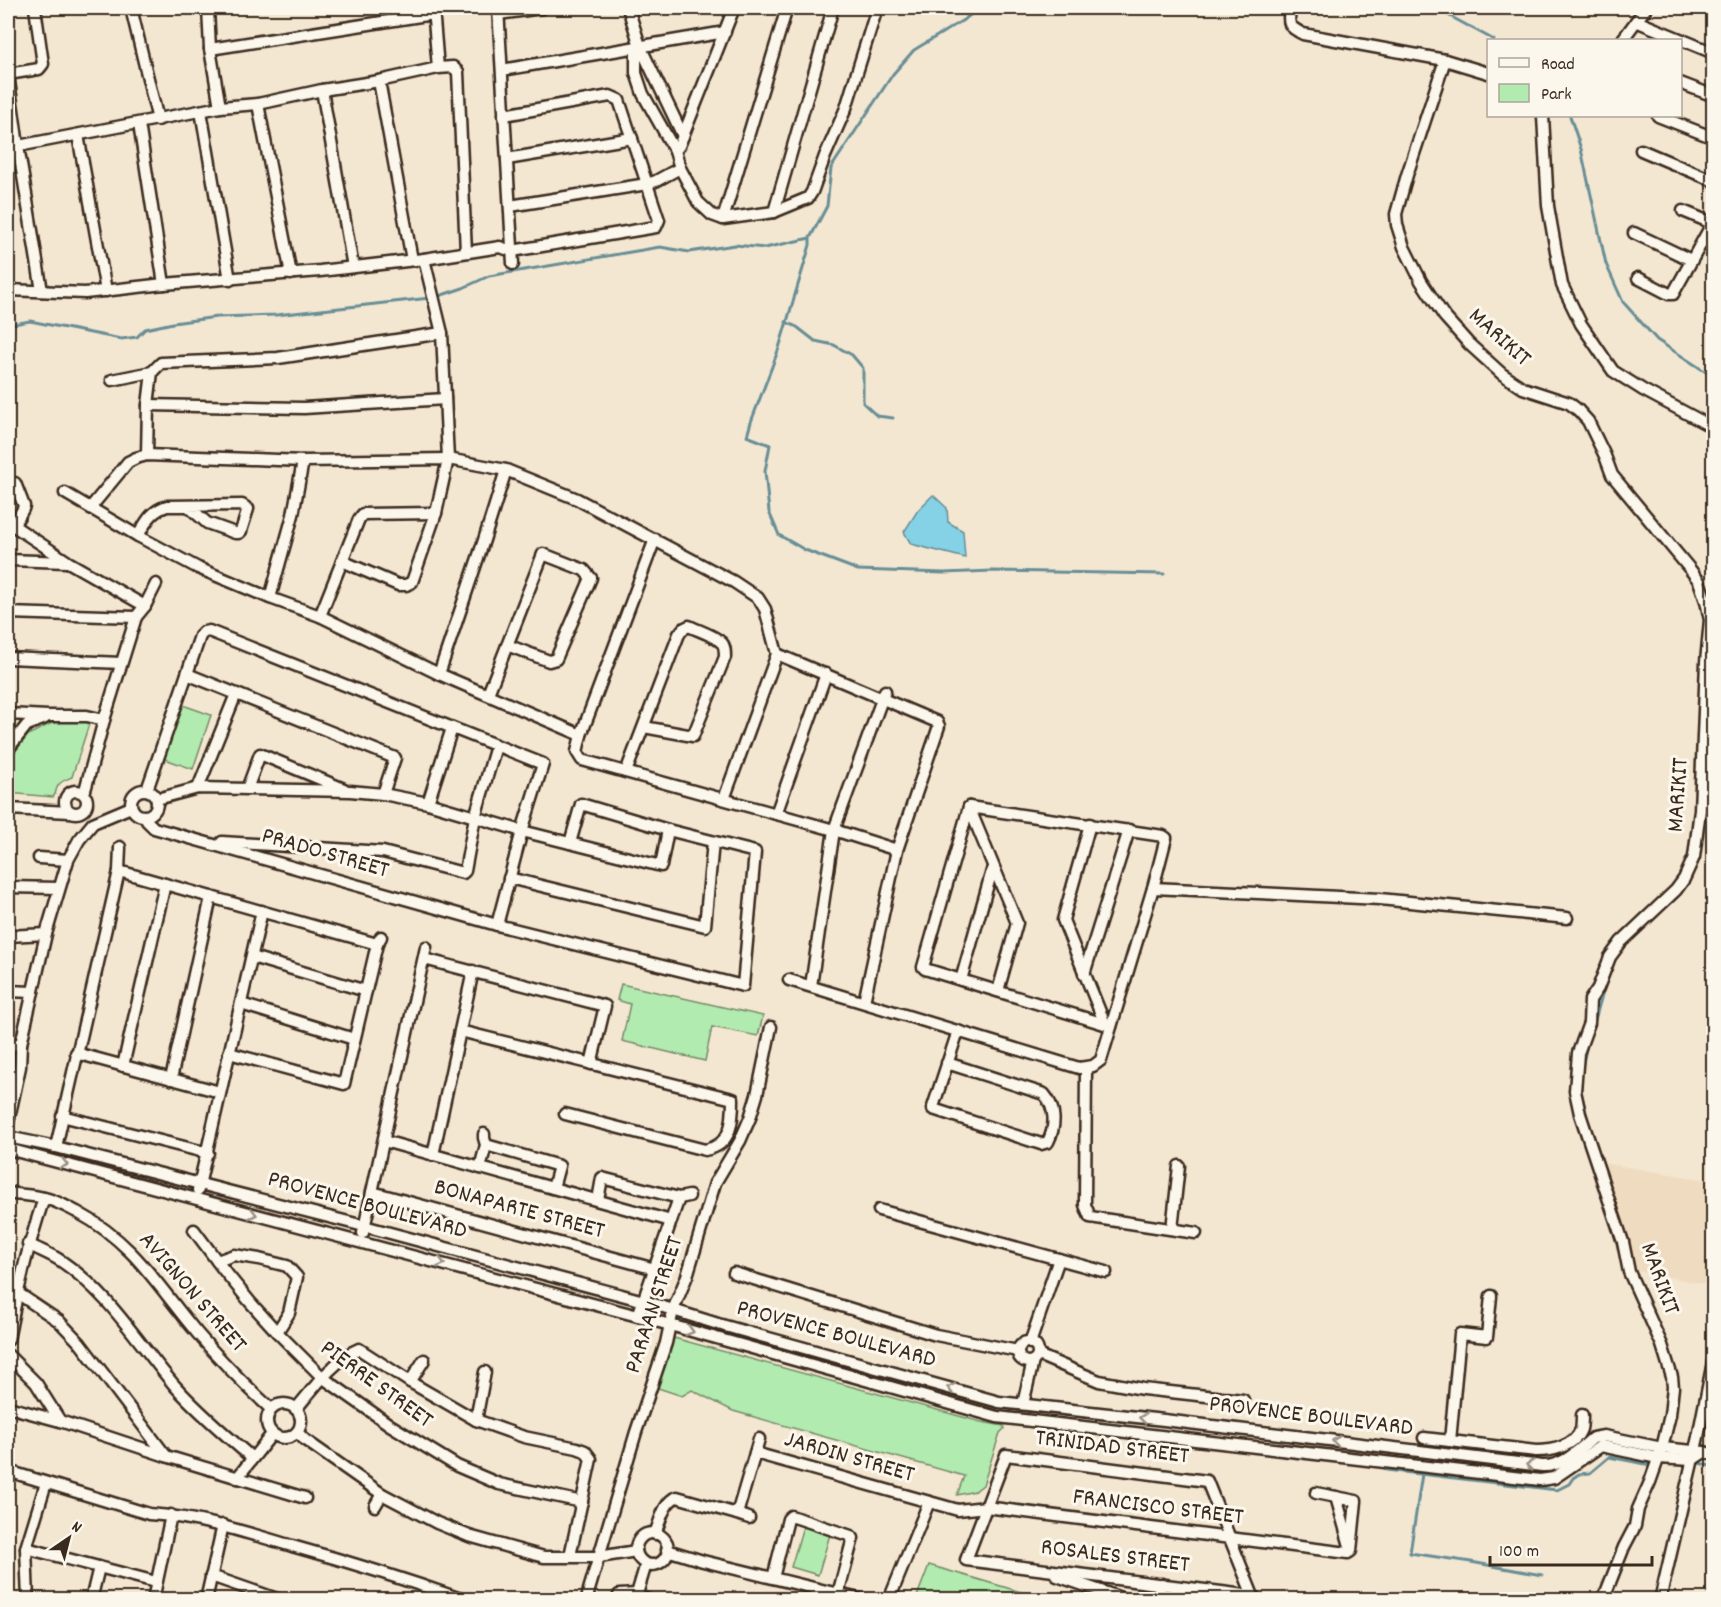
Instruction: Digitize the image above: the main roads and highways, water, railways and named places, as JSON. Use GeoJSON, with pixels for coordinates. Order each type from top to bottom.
{"type":"FeatureCollection","features":[{"type":"Feature","properties":{"kind":"water"},"geometry":{"type":"Polygon","coordinates":[[[933,495],[947,508],[948,522],[963,531],[965,558],[911,544],[904,532],[918,510],[933,495]]]}},
{"type":"Feature","properties":{"kind":"waterway"},"geometry":{"type":"LineString","coordinates":[[436,297],[489,276],[660,247],[689,252],[735,245],[765,248],[810,238],[827,206],[831,168],[893,74],[914,50],[979,8]]}},
{"type":"Feature","properties":{"kind":"waterway"},"geometry":{"type":"LineString","coordinates":[[1435,8],[1492,39]]}},
{"type":"Feature","properties":{"kind":"waterway"},"geometry":{"type":"LineString","coordinates":[[1570,117],[1581,149],[1606,264],[1623,302],[1657,340],[1714,376]]}},
{"type":"Feature","properties":{"kind":"waterway"},"geometry":{"type":"LineString","coordinates":[[810,239],[779,348],[747,436],[770,445],[765,471],[769,512],[779,535],[805,550],[858,570],[944,573],[992,571],[1164,574]]}},
{"type":"Feature","properties":{"kind":"waterway"},"geometry":{"type":"LineString","coordinates":[[8,325],[30,321],[121,339],[137,337],[145,329],[217,317],[276,315],[430,298]]}},
{"type":"Feature","properties":{"kind":"waterway"},"geometry":{"type":"LineString","coordinates":[[786,322],[797,327],[815,341],[834,345],[852,355],[863,368],[863,403],[877,416],[893,418]]}},
{"type":"Feature","properties":{"kind":"waterway"},"geometry":{"type":"LineString","coordinates":[[1529,384],[1562,395]]}},
{"type":"Feature","properties":{"kind":"waterway"},"geometry":{"type":"LineString","coordinates":[[1574,400],[1586,412]]}},
{"type":"Feature","properties":{"kind":"waterway"},"geometry":{"type":"LineString","coordinates":[[1708,593],[1712,599],[1713,609]]}},
{"type":"Feature","properties":{"kind":"waterway"},"geometry":{"type":"LineString","coordinates":[[1706,791],[1710,696]]}},
{"type":"Feature","properties":{"kind":"waterway"},"geometry":{"type":"LineString","coordinates":[[1662,910],[1682,892],[1694,868]]}},
{"type":"Feature","properties":{"kind":"waterway"},"geometry":{"type":"LineString","coordinates":[[1593,1027],[1605,984]]}},
{"type":"Feature","properties":{"kind":"waterway"},"geometry":{"type":"LineString","coordinates":[[1582,1067],[1588,1041]]}},
{"type":"Feature","properties":{"kind":"waterway"},"geometry":{"type":"LineString","coordinates":[[1581,1079],[1581,1091],[1587,1117]]}},
{"type":"Feature","properties":{"kind":"waterway"},"geometry":{"type":"LineString","coordinates":[[1594,1140],[1614,1200]]}},
{"type":"Feature","properties":{"kind":"waterway"},"geometry":{"type":"LineString","coordinates":[[1386,1470],[1557,1490],[1569,1484],[1579,1474],[1590,1473],[1609,1457],[1651,1465]]}},
{"type":"Feature","properties":{"kind":"waterway"},"geometry":{"type":"LineString","coordinates":[[1699,1463],[1714,1467]]}},
{"type":"Feature","properties":{"kind":"waterway"},"geometry":{"type":"LineString","coordinates":[[1422,1474],[1410,1553],[1542,1575]]}}]}
